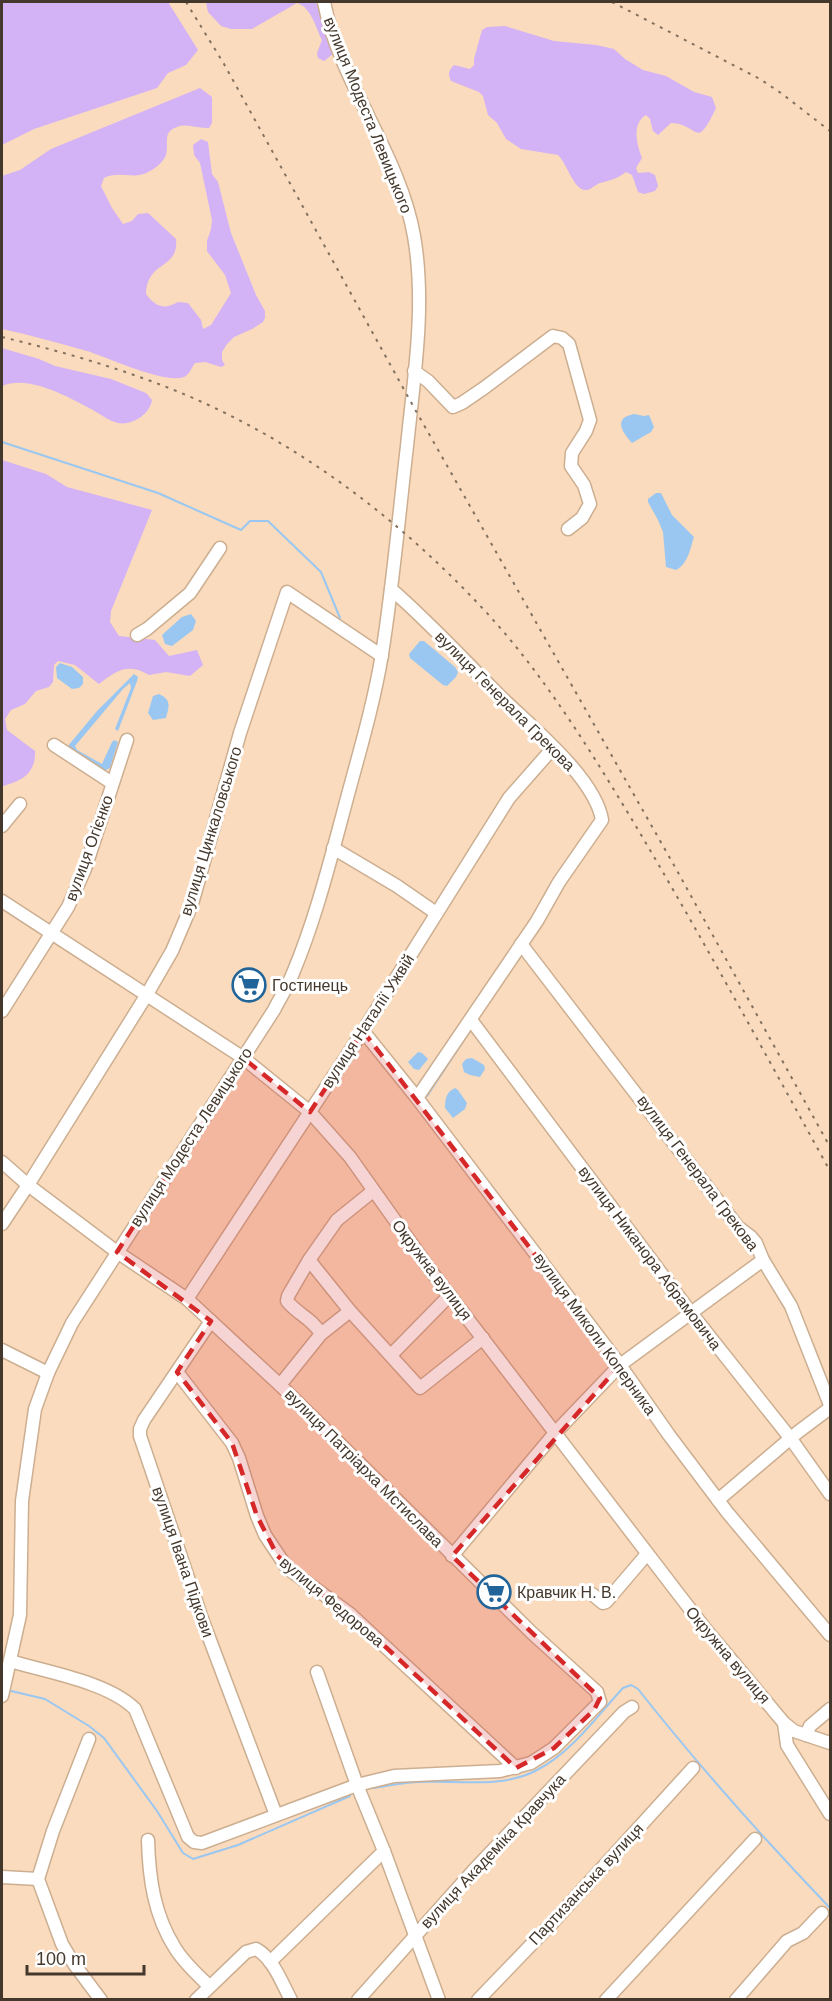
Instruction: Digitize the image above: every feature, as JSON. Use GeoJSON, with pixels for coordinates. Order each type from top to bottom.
{"type":"FeatureCollection","features":[{"type":"Feature","properties":{"kind":"street","name":"вулиця Модеста Левицького"},"geometry":{"type":"LineString","coordinates":[[3,1691],[20,1615],[22,1501],[27,1458],[35,1409],[48,1373],[72,1323],[274,1010],[293,974],[333,848],[372,705],[382,656],[414,371],[420,279],[414,235],[406,202],[340,54],[328,23],[324,2]]}},
{"type":"Feature","properties":{"kind":"street"},"geometry":{"type":"LineString","coordinates":[[414,371],[428,381],[453,407],[477,393],[553,336],[562,338],[569,344],[590,420],[572,453],[571,466],[584,485],[590,504],[582,518],[567,529]]}},
{"type":"Feature","properties":{"kind":"street"},"geometry":{"type":"LineString","coordinates":[[137,635],[190,593],[220,548]]}},
{"type":"Feature","properties":{"kind":"street","name":"вулиця Генерала Грекова"},"geometry":{"type":"LineString","coordinates":[[391,590],[415,610],[562,755],[592,796],[602,820],[559,882],[522,944],[417,1098]]}},
{"type":"Feature","properties":{"kind":"street","name":"вулиця Цинкаловського"},"geometry":{"type":"LineString","coordinates":[[2,1224],[146,996],[171,951],[192,904],[240,733],[286,592],[382,656]]}},
{"type":"Feature","properties":{"kind":"street","name":"вулиця Огієнко"},"geometry":{"type":"LineString","coordinates":[[2,1011],[68,907],[85,869],[128,740]]}},
{"type":"Feature","properties":{"kind":"street"},"geometry":{"type":"LineString","coordinates":[[54,745],[112,783]]}},
{"type":"Feature","properties":{"kind":"street","name":"вулиця Наталії Ужвій"},"geometry":{"type":"LineString","coordinates":[[187,1299],[363,1032],[509,798],[522,780],[553,748]]}},
{"type":"Feature","properties":{"kind":"street"},"geometry":{"type":"LineString","coordinates":[[2,826],[20,804]]}},
{"type":"Feature","properties":{"kind":"street"},"geometry":{"type":"LineString","coordinates":[[333,848],[397,886],[436,913]]}},
{"type":"Feature","properties":{"kind":"street","name":"Окружна вулиця"},"geometry":{"type":"LineString","coordinates":[[2,900],[242,1057],[309,1112],[350,1157],[554,1434],[702,1626],[784,1723],[794,1731],[831,1743]]}},
{"type":"Feature","properties":{"kind":"street","name":"вулиця Генерала Грекова"},"geometry":{"type":"LineString","coordinates":[[522,944],[738,1227],[750,1236],[791,1306],[831,1407],[718,1500]]}},
{"type":"Feature","properties":{"kind":"street","name":"вулиця Никанора Абрамовича"},"geometry":{"type":"LineString","coordinates":[[471,1020],[691,1313],[791,1439],[831,1494]]}},
{"type":"Feature","properties":{"kind":"street","name":"вулиця Миколи Коперника"},"geometry":{"type":"LineString","coordinates":[[363,1032],[417,1098],[620,1365],[718,1500],[775,1571],[831,1635]]}},
{"type":"Feature","properties":{"kind":"street","name":"вулиця Патріарха Мстислава"},"geometry":{"type":"LineString","coordinates":[[2,1162],[28,1185],[117,1252],[187,1299],[211,1320],[280,1385],[452,1556],[597,1692],[600,1702],[594,1710],[554,1748],[531,1763],[516,1768]]}},
{"type":"Feature","properties":{"kind":"street"},"geometry":{"type":"LineString","coordinates":[[321,1334],[317,1326],[292,1308],[287,1301],[288,1296],[309,1260],[337,1220],[373,1191]]}},
{"type":"Feature","properties":{"kind":"street"},"geometry":{"type":"LineString","coordinates":[[309,1260],[350,1311],[420,1388],[483,1338]]}},
{"type":"Feature","properties":{"kind":"street","name":"вулиця Генерала Грекова"},"geometry":{"type":"LineString","coordinates":[[452,1556],[554,1434],[620,1365],[763,1260]]}},
{"type":"Feature","properties":{"kind":"street"},"geometry":{"type":"LineString","coordinates":[[391,1356],[450,1295]]}},
{"type":"Feature","properties":{"kind":"street"},"geometry":{"type":"LineString","coordinates":[[280,1385],[321,1334],[350,1311]]}},
{"type":"Feature","properties":{"kind":"street","name":"вулиця Івана Підкови"},"geometry":{"type":"LineString","coordinates":[[211,1320],[144,1420],[140,1429],[140,1437],[198,1608],[276,1815]]}},
{"type":"Feature","properties":{"kind":"street"},"geometry":{"type":"LineString","coordinates":[[2,1350],[48,1373]]}},
{"type":"Feature","properties":{"kind":"street","name":"вулиця Федорова"},"geometry":{"type":"LineString","coordinates":[[177,1372],[231,1443],[239,1458],[256,1516],[265,1535],[287,1568],[349,1613],[516,1768]]}},
{"type":"Feature","properties":{"kind":"street"},"geometry":{"type":"LineString","coordinates":[[592,1594],[603,1603],[606,1602],[647,1554]]}},
{"type":"Feature","properties":{"kind":"street"},"geometry":{"type":"LineString","coordinates":[[10,1661],[112,1691],[127,1700],[135,1709],[188,1837],[194,1842],[202,1843],[357,1785],[394,1776],[516,1768]]}},
{"type":"Feature","properties":{"kind":"street"},"geometry":{"type":"LineString","coordinates":[[317,1672],[357,1785],[439,2000]]}},
{"type":"Feature","properties":{"kind":"street","name":"вулиця Академіка Кравчука"},"geometry":{"type":"LineString","coordinates":[[358,2000],[415,1934],[624,1712],[632,1707]]}},
{"type":"Feature","properties":{"kind":"street"},"geometry":{"type":"LineString","coordinates":[[806,1735],[810,1726],[831,1709]]}},
{"type":"Feature","properties":{"kind":"street","name":"Окружна вулиця"},"geometry":{"type":"LineString","coordinates":[[784,1723],[787,1746],[831,1814]]}},
{"type":"Feature","properties":{"kind":"street"},"geometry":{"type":"LineString","coordinates":[[89,1739],[53,1831],[38,1879],[62,1944],[101,2000]]}},
{"type":"Feature","properties":{"kind":"street","name":"Партизанська вулиця"},"geometry":{"type":"LineString","coordinates":[[478,2000],[553,1922],[693,1768]]}},
{"type":"Feature","properties":{"kind":"street"},"geometry":{"type":"LineString","coordinates":[[606,2000],[755,1839]]}},
{"type":"Feature","properties":{"kind":"street"},"geometry":{"type":"LineString","coordinates":[[148,1840],[148,1868],[152,1892],[164,1927],[175,1948],[209,1986]]}},
{"type":"Feature","properties":{"kind":"street"},"geometry":{"type":"LineString","coordinates":[[270,1962],[384,1851]]}},
{"type":"Feature","properties":{"kind":"street"},"geometry":{"type":"LineString","coordinates":[[2,1877],[38,1879]]}},
{"type":"Feature","properties":{"kind":"street"},"geometry":{"type":"LineString","coordinates":[[736,2000],[787,1941],[803,1933],[822,1913]]}},
{"type":"Feature","properties":{"kind":"street"},"geometry":{"type":"LineString","coordinates":[[196,2000],[246,1952],[256,1948],[270,1962],[291,2000]]}},
{"type":"Feature","properties":{"kind":"highlighted area"},"geometry":{"type":"Polygon","coordinates":[[[363,1031],[620,1365],[452,1556],[600,1698],[594,1710],[554,1748],[516,1768],[349,1613],[304,1582],[277,1555],[257,1516],[232,1443],[177,1372],[211,1321],[117,1252],[242,1057],[310,1112],[363,1031]]]}},
{"type":"Feature","properties":{"kind":"shaded area"},"geometry":{"type":"Polygon","coordinates":[[[2,2],[168,2],[198,50],[186,65],[168,73],[157,88],[34,129],[2,145],[2,2]]]}},
{"type":"Feature","properties":{"kind":"shaded area"},"geometry":{"type":"Polygon","coordinates":[[[206,2],[316,2],[333,54],[324,61],[318,58],[317,53],[322,40],[309,13],[302,5],[297,3],[252,29],[231,29],[221,26],[208,12],[206,2]]]}},
{"type":"Feature","properties":{"kind":"shaded area"},"geometry":{"type":"Polygon","coordinates":[[[505,26],[554,41],[614,49],[643,70],[666,76],[694,92],[712,97],[716,108],[700,132],[671,123],[658,135],[653,131],[650,119],[646,115],[641,119],[636,135],[642,158],[636,168],[638,173],[649,172],[655,175],[658,186],[655,191],[644,194],[638,192],[632,175],[626,172],[587,190],[582,189],[574,182],[558,155],[521,149],[506,139],[497,123],[488,115],[483,96],[479,92],[451,81],[449,73],[454,65],[470,69],[474,65],[482,30],[487,27],[505,26]]]}},
{"type":"Feature","properties":{"kind":"shaded area"},"geometry":{"type":"Polygon","coordinates":[[[200,88],[212,97],[212,123],[209,128],[185,126],[172,129],[168,135],[164,160],[157,166],[144,174],[104,178],[101,186],[123,224],[132,221],[138,214],[148,213],[176,239],[173,256],[152,275],[146,294],[160,306],[178,302],[188,303],[201,320],[203,329],[211,325],[231,293],[225,275],[207,251],[212,220],[200,163],[194,155],[193,145],[201,139],[208,142],[212,174],[218,182],[231,233],[256,295],[265,311],[263,322],[234,337],[227,344],[222,352],[225,365],[221,367],[205,362],[195,363],[186,376],[175,378],[150,374],[87,351],[2,329],[2,176],[20,170],[51,149],[200,88]]]}},
{"type":"Feature","properties":{"kind":"shaded area"},"geometry":{"type":"Polygon","coordinates":[[[2,348],[55,366],[111,379],[146,393],[152,400],[151,405],[134,421],[118,423],[72,399],[36,385],[12,383],[2,386],[2,348]]]}},
{"type":"Feature","properties":{"kind":"shaded area"},"geometry":{"type":"Polygon","coordinates":[[[2,460],[46,474],[67,487],[152,510],[111,611],[110,622],[119,636],[155,640],[169,656],[197,650],[203,665],[190,676],[166,672],[149,675],[135,669],[123,670],[99,684],[75,665],[58,661],[54,665],[53,682],[49,687],[36,691],[25,704],[11,710],[5,719],[7,730],[35,751],[35,759],[30,770],[22,779],[3,786],[2,460]]]}},
{"type":"Feature","properties":{"kind":"water"},"geometry":{"type":"Polygon","coordinates":[[[649,415],[654,427],[651,432],[632,443],[625,435],[621,422],[627,416],[649,415]]]}},
{"type":"Feature","properties":{"kind":"water"},"geometry":{"type":"Polygon","coordinates":[[[656,493],[661,493],[672,515],[694,537],[686,560],[676,570],[666,567],[663,532],[648,502],[648,499],[656,493]]]}},
{"type":"Feature","properties":{"kind":"water"},"geometry":{"type":"Polygon","coordinates":[[[191,614],[196,621],[193,630],[172,646],[165,644],[162,635],[182,617],[191,614]]]}},
{"type":"Feature","properties":{"kind":"water"},"geometry":{"type":"Polygon","coordinates":[[[420,641],[424,641],[458,672],[447,686],[410,658],[409,654],[420,641]]]}},
{"type":"Feature","properties":{"kind":"water"},"geometry":{"type":"Polygon","coordinates":[[[60,663],[72,667],[83,677],[83,684],[79,688],[72,689],[57,678],[56,667],[60,663]]]}},
{"type":"Feature","properties":{"kind":"water"},"geometry":{"type":"Polygon","coordinates":[[[134,674],[138,677],[137,681],[118,731],[115,729],[131,688],[130,683],[75,746],[77,750],[102,764],[112,742],[114,740],[118,742],[110,768],[101,769],[68,749],[68,746],[97,711],[134,674]]]}},
{"type":"Feature","properties":{"kind":"water"},"geometry":{"type":"Polygon","coordinates":[[[159,694],[168,701],[168,710],[166,718],[153,720],[148,713],[153,696],[159,694]]]}},
{"type":"Feature","properties":{"kind":"water"},"geometry":{"type":"Polygon","coordinates":[[[418,1052],[428,1059],[419,1070],[414,1069],[408,1062],[418,1052]]]}},
{"type":"Feature","properties":{"kind":"water"},"geometry":{"type":"Polygon","coordinates":[[[472,1058],[484,1065],[485,1069],[480,1077],[464,1072],[462,1064],[466,1059],[472,1058]]]}},
{"type":"Feature","properties":{"kind":"water"},"geometry":{"type":"Polygon","coordinates":[[[455,1088],[467,1103],[465,1109],[453,1118],[445,1105],[448,1094],[455,1088]]]}},
{"type":"Feature","properties":{"kind":"waterway"},"geometry":{"type":"LineString","coordinates":[[2,442],[158,493],[241,530],[250,521],[268,521],[321,572],[340,618]]}},
{"type":"Feature","properties":{"kind":"waterway"},"geometry":{"type":"LineString","coordinates":[[427,1096],[470,1031]]}},
{"type":"Feature","properties":{"kind":"waterway"},"geometry":{"type":"LineString","coordinates":[[374,1788],[413,1782],[494,1782],[523,1776],[562,1754],[623,1688],[631,1685],[638,1689],[731,1801],[830,1908]]}},
{"type":"Feature","properties":{"kind":"waterway"},"geometry":{"type":"LineString","coordinates":[[7,1690],[45,1699],[104,1738],[157,1811],[183,1853],[193,1859],[238,1845],[350,1796]]}},
{"type":"Feature","properties":{"kind":"railway"},"geometry":{"type":"LineString","coordinates":[[186,2],[224,64],[412,404],[675,867],[830,1147]]}},
{"type":"Feature","properties":{"kind":"railway"},"geometry":{"type":"LineString","coordinates":[[612,2],[760,79],[830,131]]}},
{"type":"Feature","properties":{"kind":"railway"},"geometry":{"type":"LineString","coordinates":[[2,337],[138,376],[191,397],[255,428],[327,473],[361,498],[394,524],[457,581],[528,662],[585,744],[687,913],[830,1171]]}},
{"type":"Feature","properties":{"kind":"place","name":"Гостинець"},"geometry":{"type":"Point","coordinates":[249,985]}},
{"type":"Feature","properties":{"kind":"place","name":"Кравчик Н. В."},"geometry":{"type":"Point","coordinates":[494,1592]}}]}
